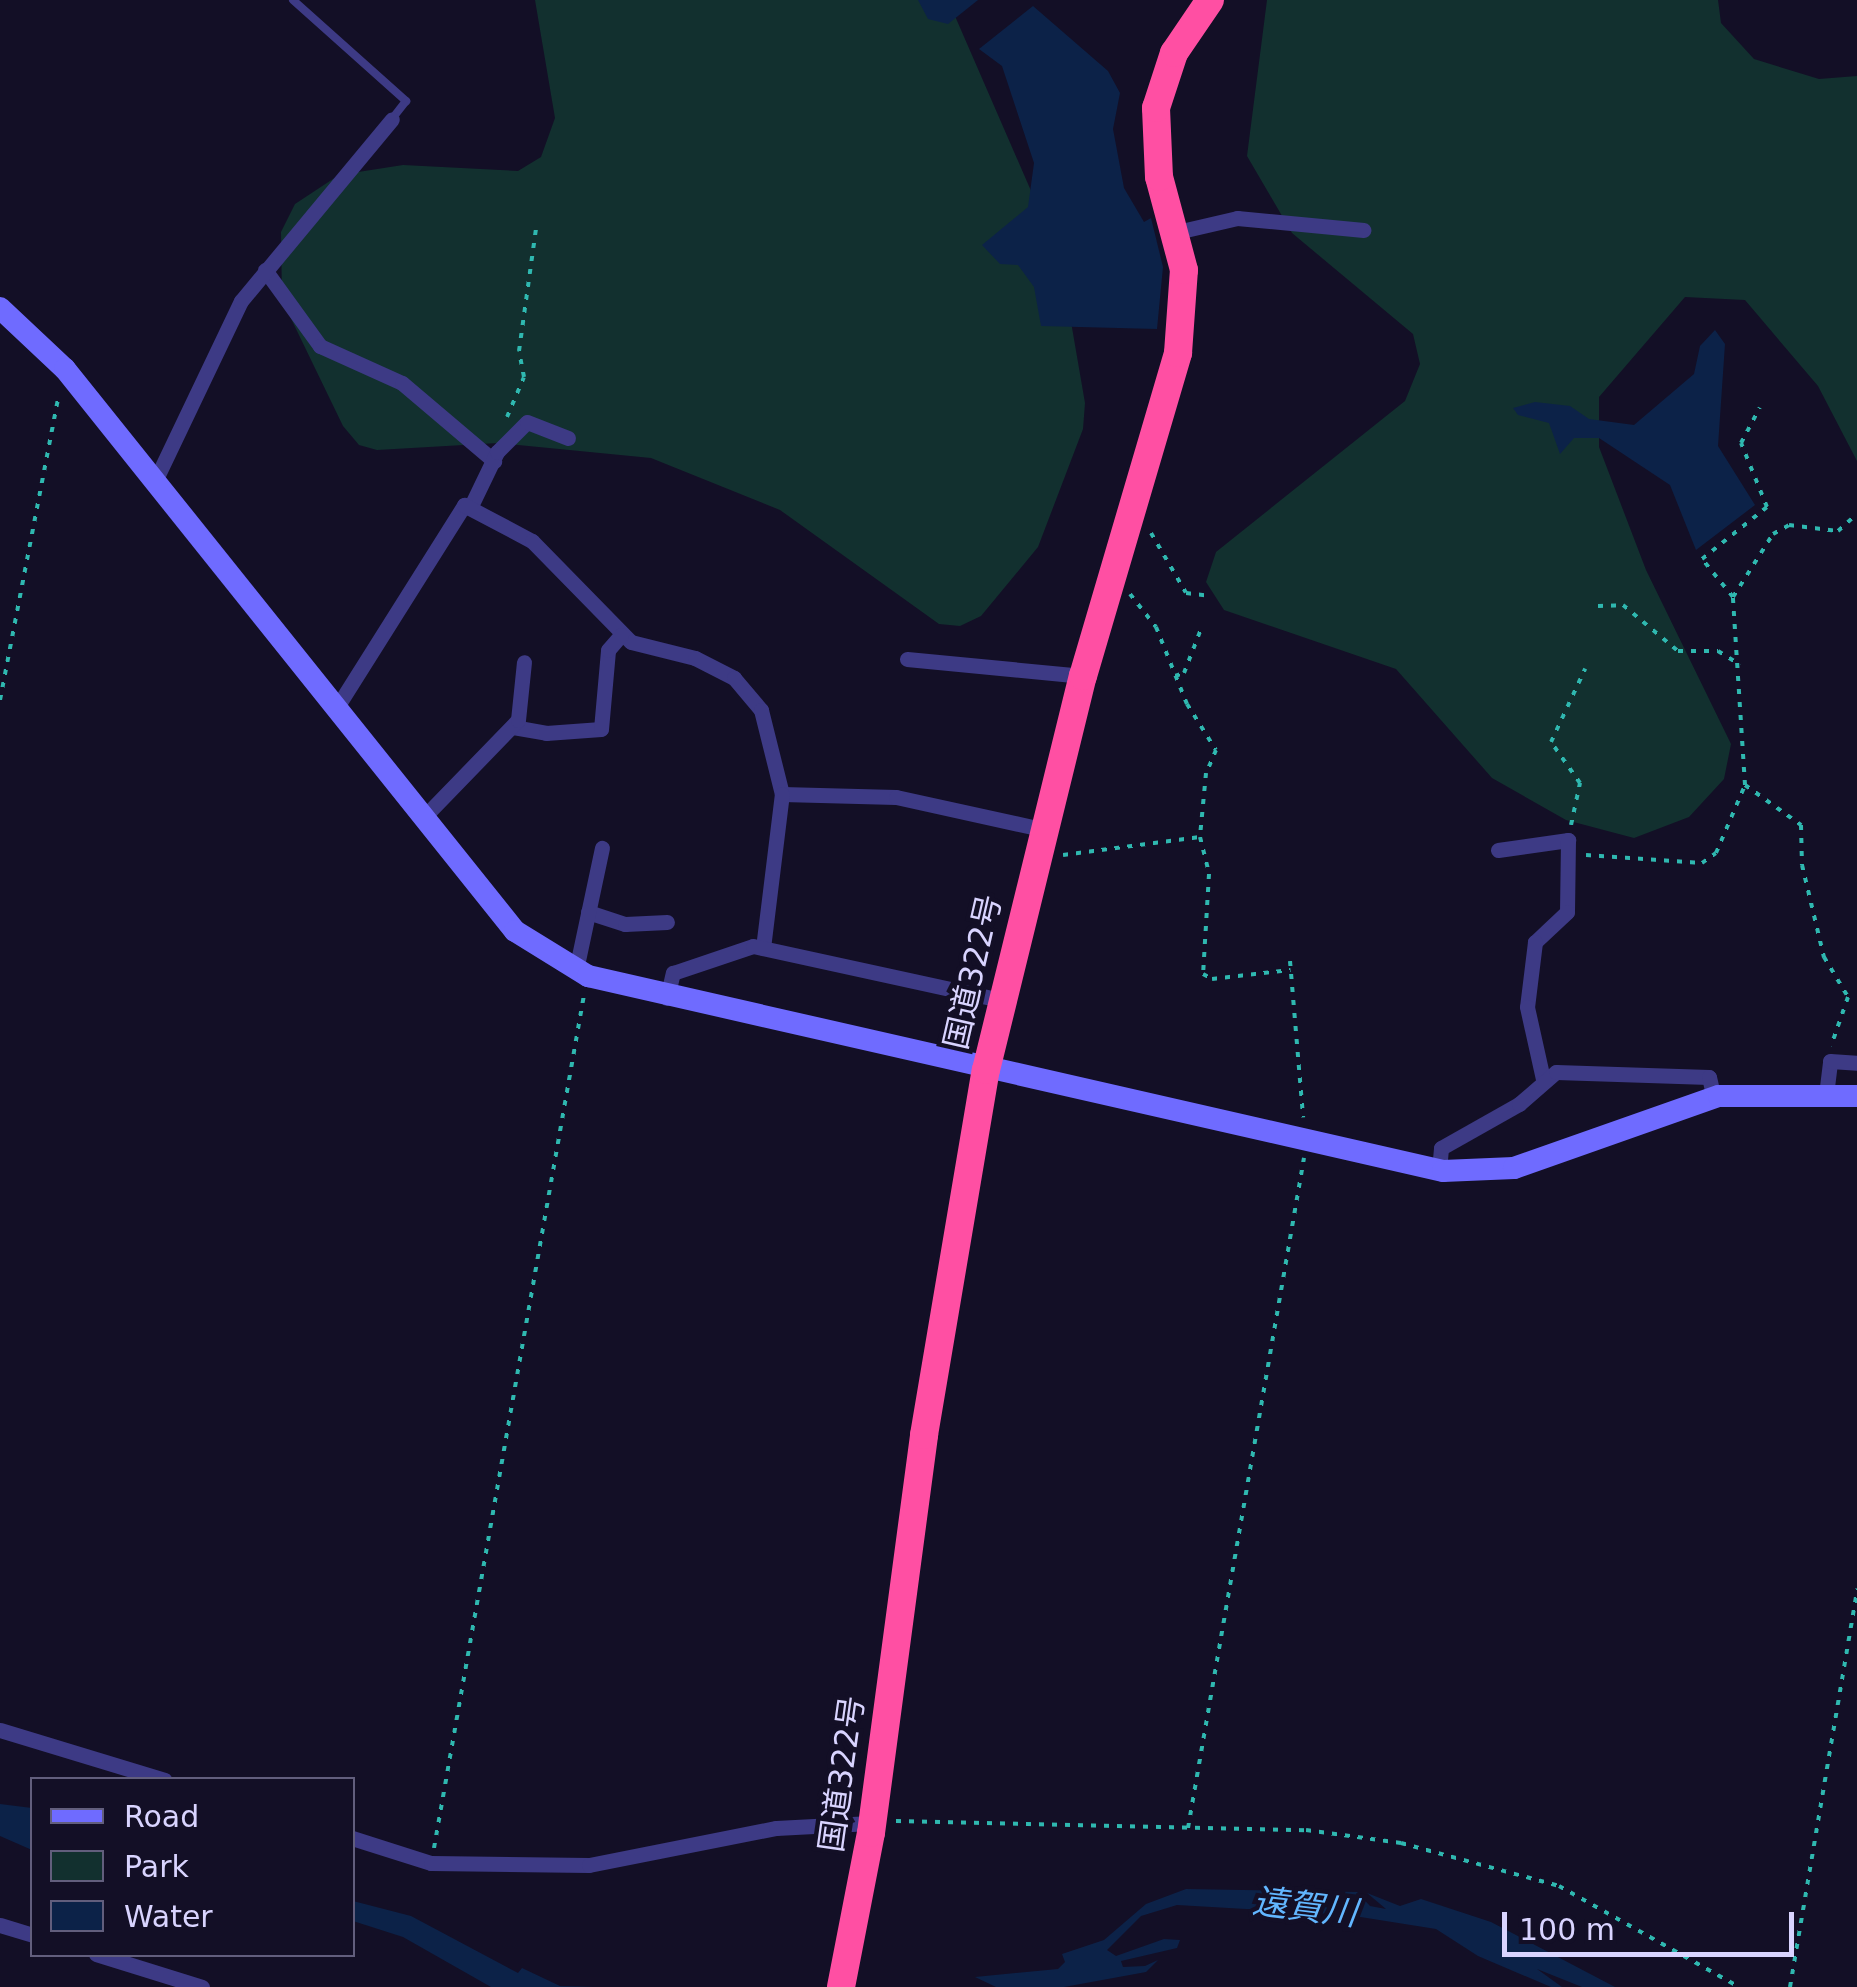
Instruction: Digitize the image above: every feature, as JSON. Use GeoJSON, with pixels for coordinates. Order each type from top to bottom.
{"type":"FeatureCollection","features":[{"type":"Feature","properties":{"kind":"highway","name":"国道322号"},"geometry":{"type":"LineString","coordinates":[[841,1987],[871,1828],[924,1435],[986,1070],[1039,842],[1185,312],[1177,232],[1156,162],[1156,108],[1174,53],[1210,0]]}},
{"type":"Feature","properties":{"kind":"street"},"geometry":{"type":"LineString","coordinates":[[156,479],[241,301],[392,119]]}},
{"type":"Feature","properties":{"kind":"street"},"geometry":{"type":"LineString","coordinates":[[1177,232],[1237,218],[1363,230]]}},
{"type":"Feature","properties":{"kind":"street"},"geometry":{"type":"LineString","coordinates":[[265,270],[320,346],[402,383],[494,461]]}},
{"type":"Feature","properties":{"kind":"street"},"geometry":{"type":"LineString","coordinates":[[0,308],[65,369],[156,479],[514,931],[582,973],[667,998],[986,1070],[1305,1132],[1439,1171],[1514,1168],[1714,1098],[1857,1096]]}},
{"type":"Feature","properties":{"kind":"street"},"geometry":{"type":"LineString","coordinates":[[470,508],[509,438],[527,422],[568,438]]}},
{"type":"Feature","properties":{"kind":"street"},"geometry":{"type":"LineString","coordinates":[[337,707],[451,520],[464,505],[532,541],[620,635],[696,658],[734,678],[761,710],[782,794],[762,948]]}},
{"type":"Feature","properties":{"kind":"street"},"geometry":{"type":"LineString","coordinates":[[513,727],[546,733],[601,729],[608,650],[620,635]]}},
{"type":"Feature","properties":{"kind":"street"},"geometry":{"type":"LineString","coordinates":[[907,660],[1083,676]]}},
{"type":"Feature","properties":{"kind":"street"},"geometry":{"type":"LineString","coordinates":[[423,818],[513,727],[524,662]]}},
{"type":"Feature","properties":{"kind":"street"},"geometry":{"type":"LineString","coordinates":[[782,794],[896,797],[1039,842]]}},
{"type":"Feature","properties":{"kind":"street"},"geometry":{"type":"LineString","coordinates":[[1498,850],[1570,847],[1567,912],[1536,942],[1527,1007],[1544,1079]]}},
{"type":"Feature","properties":{"kind":"street"},"geometry":{"type":"LineString","coordinates":[[582,973],[588,912],[602,848]]}},
{"type":"Feature","properties":{"kind":"street"},"geometry":{"type":"LineString","coordinates":[[588,912],[625,924],[667,922]]}},
{"type":"Feature","properties":{"kind":"street"},"geometry":{"type":"LineString","coordinates":[[667,998],[672,973],[734,948],[762,948],[1001,1000]]}},
{"type":"Feature","properties":{"kind":"street"},"geometry":{"type":"LineString","coordinates":[[1826,1095],[1830,1061],[1857,1063]]}},
{"type":"Feature","properties":{"kind":"street"},"geometry":{"type":"LineString","coordinates":[[1439,1171],[1441,1148],[1519,1104],[1556,1072],[1709,1076],[1714,1098]]}},
{"type":"Feature","properties":{"kind":"street"},"geometry":{"type":"LineString","coordinates":[[0,1730],[156,1777]]}},
{"type":"Feature","properties":{"kind":"street"},"geometry":{"type":"LineString","coordinates":[[355,1839],[431,1862],[589,1866],[776,1828],[871,1828]]}},
{"type":"Feature","properties":{"kind":"street"},"geometry":{"type":"LineString","coordinates":[[0,1925],[30,1934]]}},
{"type":"Feature","properties":{"kind":"street"},"geometry":{"type":"LineString","coordinates":[[106,1957],[202,1987]]}},
{"type":"Feature","properties":{"kind":"lane"},"geometry":{"type":"LineString","coordinates":[[293,0],[406,101],[392,119]]}},
{"type":"Feature","properties":{"kind":"path"},"geometry":{"type":"LineString","coordinates":[[509,438],[502,430],[524,377],[520,351],[536,229]]}},
{"type":"Feature","properties":{"kind":"path"},"geometry":{"type":"LineString","coordinates":[[0,700],[38,478],[65,369]]}},
{"type":"Feature","properties":{"kind":"path"},"geometry":{"type":"LineString","coordinates":[[1585,669],[1551,742],[1580,783],[1570,847],[1702,863],[1726,838],[1745,784],[1733,597],[1702,559],[1767,507],[1741,443],[1760,408]]}},
{"type":"Feature","properties":{"kind":"path"},"geometry":{"type":"LineString","coordinates":[[1133,511],[1186,593],[1210,596]]}},
{"type":"Feature","properties":{"kind":"path"},"geometry":{"type":"LineString","coordinates":[[1733,597],[1773,534],[1790,524],[1838,531],[1857,514]]}},
{"type":"Feature","properties":{"kind":"path"},"geometry":{"type":"LineString","coordinates":[[1110,586],[1126,590],[1147,612],[1175,676],[1216,750],[1206,773],[1200,838],[1208,874],[1203,974],[1212,980],[1290,970]]}},
{"type":"Feature","properties":{"kind":"path"},"geometry":{"type":"LineString","coordinates":[[1598,606],[1624,605],[1678,651],[1718,651],[1740,664]]}},
{"type":"Feature","properties":{"kind":"path"},"geometry":{"type":"LineString","coordinates":[[1175,676],[1184,673],[1201,628]]}},
{"type":"Feature","properties":{"kind":"path"},"geometry":{"type":"LineString","coordinates":[[1745,784],[1800,825],[1802,865],[1824,957],[1848,997],[1830,1061]]}},
{"type":"Feature","properties":{"kind":"path"},"geometry":{"type":"LineString","coordinates":[[1039,842],[1200,838]]}},
{"type":"Feature","properties":{"kind":"path"},"geometry":{"type":"LineString","coordinates":[[1188,1828],[1305,1132],[1305,1084],[1290,961]]}},
{"type":"Feature","properties":{"kind":"path"},"geometry":{"type":"LineString","coordinates":[[431,1862],[582,973]]}},
{"type":"Feature","properties":{"kind":"path"},"geometry":{"type":"LineString","coordinates":[[1790,1987],[1857,1588]]}},
{"type":"Feature","properties":{"kind":"path"},"geometry":{"type":"LineString","coordinates":[[871,1828],[946,1818],[1342,1834],[1482,1862],[1560,1886],[1739,1987]]}},
{"type":"Feature","properties":{"kind":"green space"},"geometry":{"type":"Polygon","coordinates":[[[535,0],[948,0],[1035,200],[1070,316],[1085,403],[1083,429],[1038,547],[981,616],[960,626],[939,624],[780,510],[651,458],[498,443],[377,450],[359,445],[343,426],[282,300],[281,232],[295,204],[339,175],[403,165],[518,171],[541,157],[555,118],[535,0]]]}},
{"type":"Feature","properties":{"kind":"green space"},"geometry":{"type":"Polygon","coordinates":[[[1267,0],[1718,0],[1721,23],[1754,59],[1819,79],[1857,76],[1857,461],[1818,386],[1745,300],[1685,297],[1599,397],[1599,447],[1646,570],[1731,744],[1724,779],[1689,817],[1634,838],[1566,820],[1492,778],[1396,669],[1224,610],[1206,582],[1216,552],[1405,401],[1420,364],[1413,334],[1292,233],[1247,156],[1267,0]]]}},
{"type":"Feature","properties":{"kind":"water"},"geometry":{"type":"Polygon","coordinates":[[[918,0],[978,0],[948,24],[928,19],[918,0]]]}},
{"type":"Feature","properties":{"kind":"water"},"geometry":{"type":"Polygon","coordinates":[[[1033,6],[1108,71],[1120,93],[1113,129],[1124,188],[1144,222],[1151,218],[1163,267],[1157,329],[1041,326],[1034,287],[1018,265],[1000,264],[982,245],[1028,207],[1034,163],[1002,66],[979,49],[1033,6]]]}},
{"type":"Feature","properties":{"kind":"water"},"geometry":{"type":"Polygon","coordinates":[[[1715,330],[1725,344],[1718,446],[1755,505],[1696,550],[1670,485],[1599,438],[1574,438],[1560,454],[1549,423],[1518,415],[1513,408],[1535,402],[1570,406],[1589,419],[1634,425],[1694,374],[1700,346],[1715,330]]]}},
{"type":"Feature","properties":{"kind":"water"},"geometry":{"type":"Polygon","coordinates":[[[0,1804],[30,1808],[30,1849],[0,1836],[0,1804]]]}},
{"type":"Feature","properties":{"kind":"water","name":"遠賀川"},"geometry":{"type":"Polygon","coordinates":[[[1186,1889],[1357,1892],[1370,1906],[1386,1909],[1367,1893],[1400,1906],[1421,1899],[1491,1922],[1615,1987],[1582,1987],[1537,1969],[1562,1987],[1551,1987],[1478,1956],[1436,1929],[1348,1915],[1177,1905],[1141,1916],[1107,1950],[1116,1956],[1164,1939],[1180,1940],[1177,1948],[1121,1961],[1123,1967],[1145,1966],[1158,1960],[1146,1972],[1064,1987],[996,1987],[975,1977],[1058,1969],[1065,1962],[1062,1954],[1104,1940],[1146,1904],[1186,1889]]]}},
{"type":"Feature","properties":{"kind":"water"},"geometry":{"type":"Polygon","coordinates":[[[355,1902],[411,1916],[518,1973],[522,1968],[560,1986],[595,1987],[491,1987],[403,1937],[355,1922],[355,1902]]]}}]}
